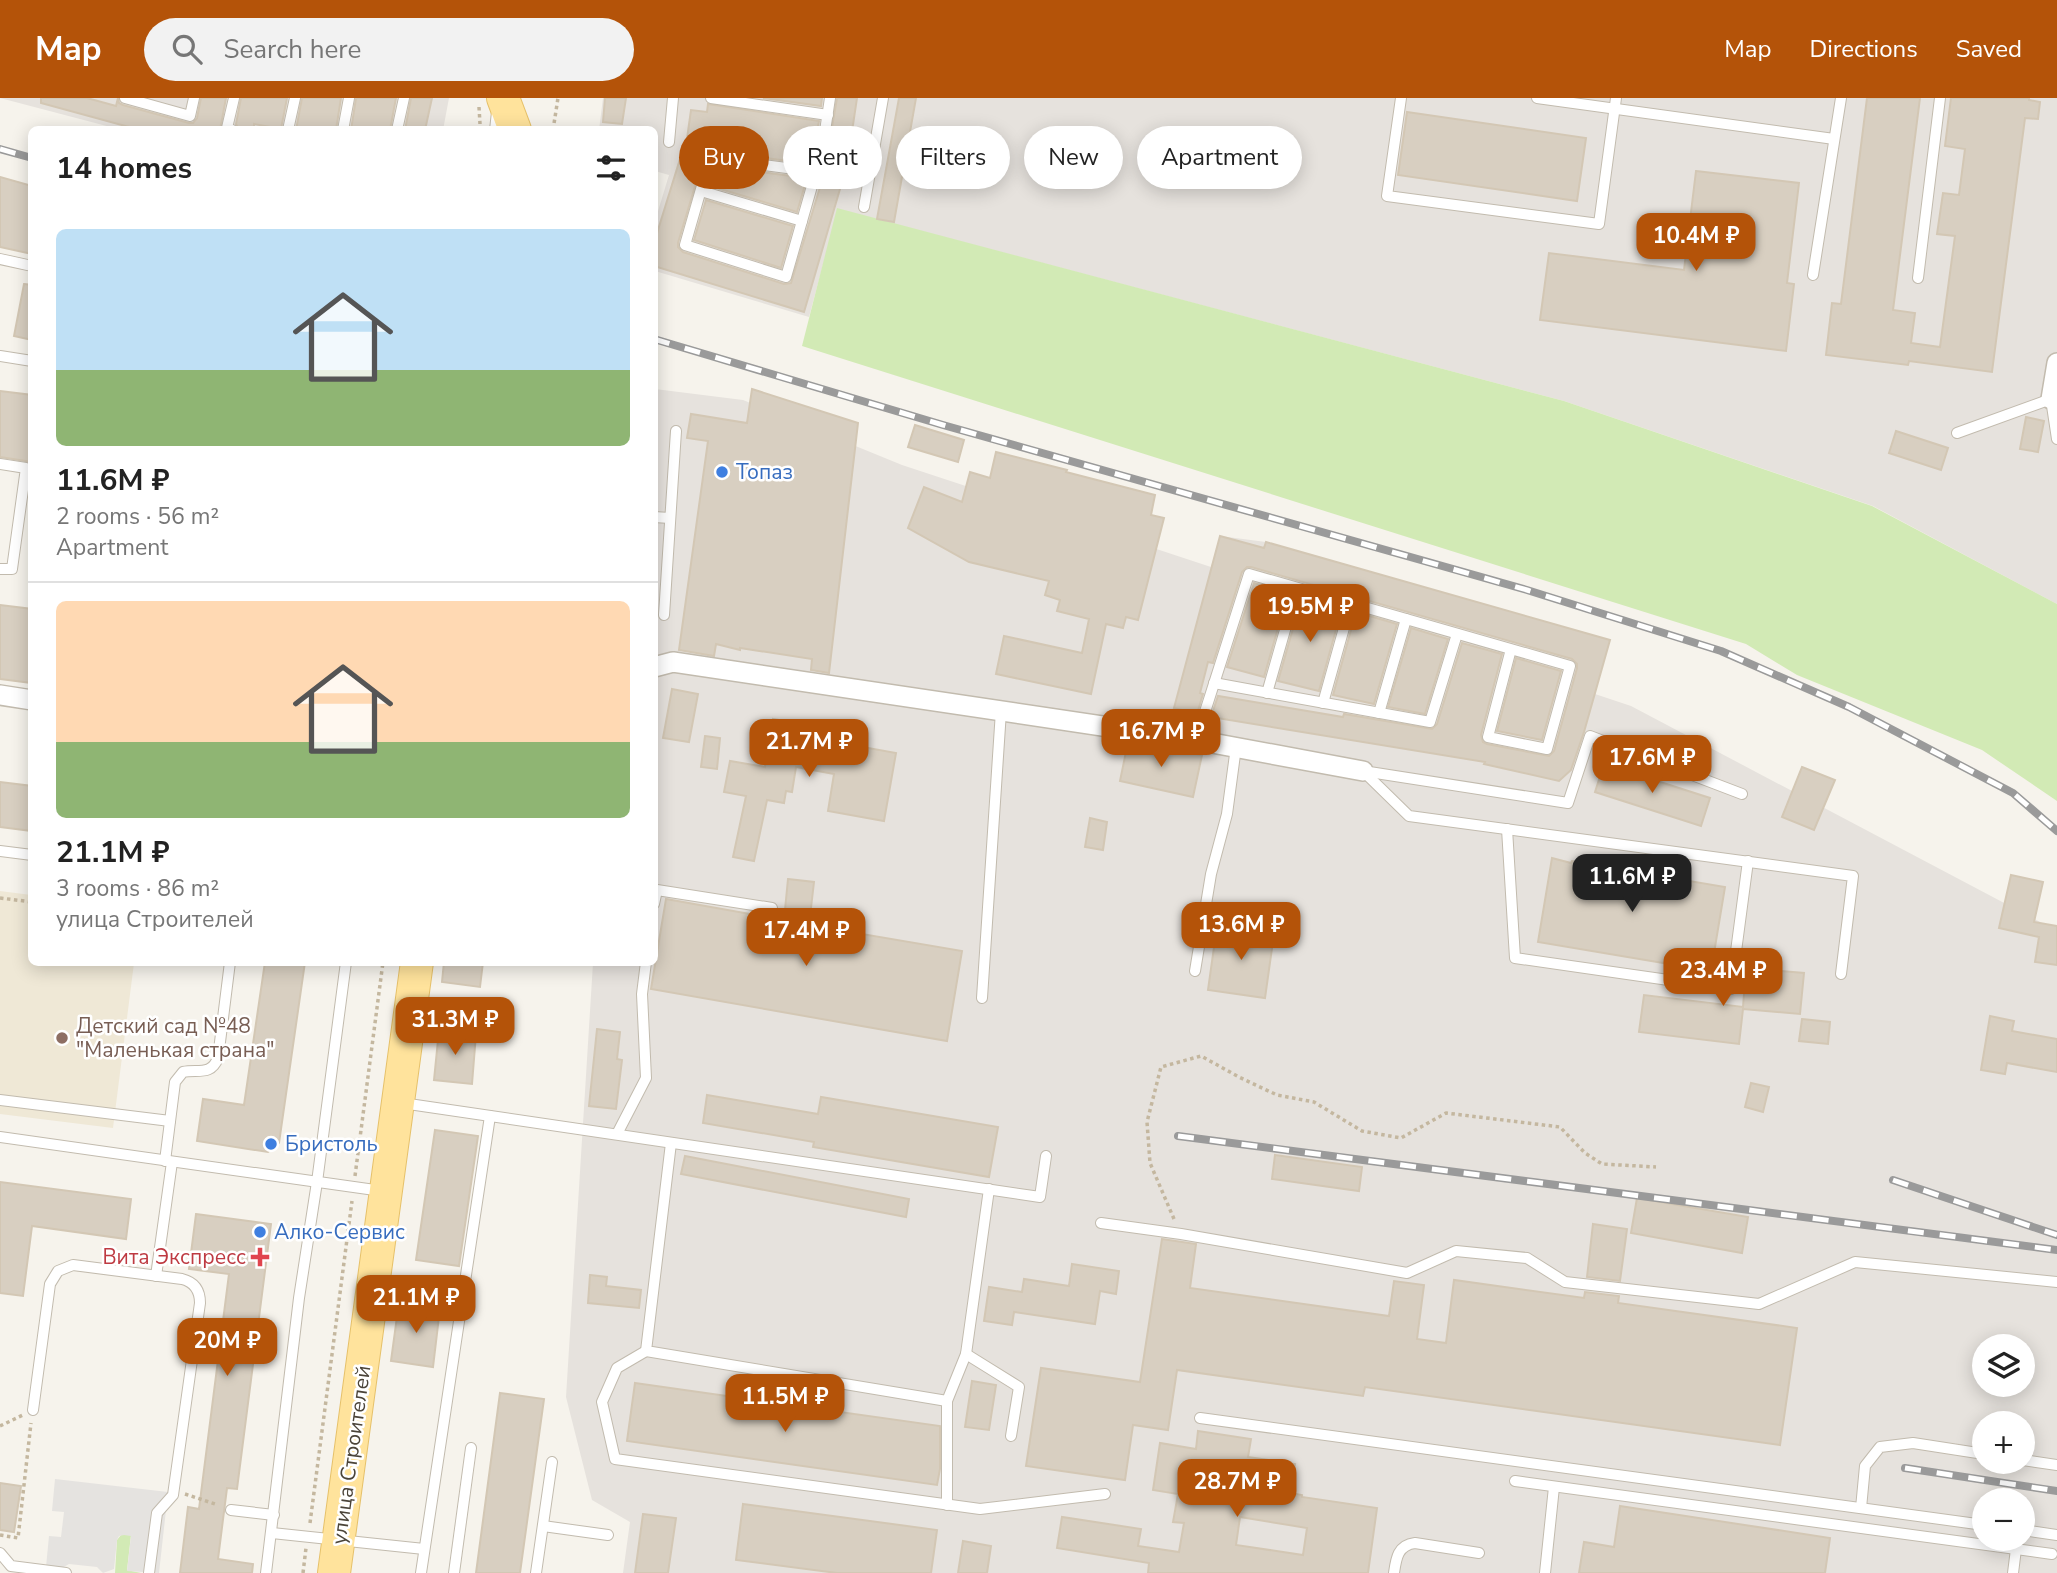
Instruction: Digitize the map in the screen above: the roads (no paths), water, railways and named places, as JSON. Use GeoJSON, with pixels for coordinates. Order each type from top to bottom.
{"type":"FeatureCollection","features":[{"type":"Feature","properties":{"kind":"main road"},"geometry":{"type":"LineString","coordinates":[[517,126],[522,98]]}},
{"type":"Feature","properties":{"kind":"main road"},"geometry":{"type":"LineString","coordinates":[[493,100],[513,126]]}},
{"type":"Feature","properties":{"kind":"main road","name":"улица Строителей"},"geometry":{"type":"LineString","coordinates":[[334,1573],[416,966]]}},
{"type":"Feature","properties":{"kind":"street"},"geometry":{"type":"LineString","coordinates":[[2051,399],[2057,363]]}},
{"type":"Feature","properties":{"kind":"street"},"geometry":{"type":"LineString","coordinates":[[658,666],[673,662],[1196,740],[1363,771]]}},
{"type":"Feature","properties":{"kind":"street"},"geometry":{"type":"LineString","coordinates":[[0,695],[28,699]]}},
{"type":"Feature","properties":{"kind":"lane"},"geometry":{"type":"LineString","coordinates":[[125,98],[141,100],[190,116],[194,98]]}},
{"type":"Feature","properties":{"kind":"lane"},"geometry":{"type":"LineString","coordinates":[[228,126],[234,98]]}},
{"type":"Feature","properties":{"kind":"lane"},"geometry":{"type":"LineString","coordinates":[[289,126],[295,98]]}},
{"type":"Feature","properties":{"kind":"lane"},"geometry":{"type":"LineString","coordinates":[[344,126],[349,98]]}},
{"type":"Feature","properties":{"kind":"lane"},"geometry":{"type":"LineString","coordinates":[[398,126],[404,98]]}},
{"type":"Feature","properties":{"kind":"lane"},"geometry":{"type":"LineString","coordinates":[[669,142],[673,98]]}},
{"type":"Feature","properties":{"kind":"lane"},"geometry":{"type":"LineString","coordinates":[[711,98],[828,115]]}},
{"type":"Feature","properties":{"kind":"lane"},"geometry":{"type":"LineString","coordinates":[[826,126],[830,98]]}},
{"type":"Feature","properties":{"kind":"lane"},"geometry":{"type":"LineString","coordinates":[[864,207],[883,98]]}},
{"type":"Feature","properties":{"kind":"lane"},"geometry":{"type":"LineString","coordinates":[[1401,98],[1387,196],[1599,224],[1615,103]]}},
{"type":"Feature","properties":{"kind":"lane"},"geometry":{"type":"LineString","coordinates":[[1538,98],[1615,103],[1834,139]]}},
{"type":"Feature","properties":{"kind":"lane"},"geometry":{"type":"LineString","coordinates":[[1814,275],[1841,98]]}},
{"type":"Feature","properties":{"kind":"lane"},"geometry":{"type":"LineString","coordinates":[[1919,278],[1940,98]]}},
{"type":"Feature","properties":{"kind":"lane"},"geometry":{"type":"LineString","coordinates":[[493,100],[495,126]]}},
{"type":"Feature","properties":{"kind":"lane"},"geometry":{"type":"LineString","coordinates":[[783,168],[710,158],[685,245],[786,276],[812,189]]}},
{"type":"Feature","properties":{"kind":"lane"},"geometry":{"type":"LineString","coordinates":[[701,191],[802,221]]}},
{"type":"Feature","properties":{"kind":"lane"},"geometry":{"type":"LineString","coordinates":[[0,259],[28,265]]}},
{"type":"Feature","properties":{"kind":"lane"},"geometry":{"type":"LineString","coordinates":[[0,356],[28,360]]}},
{"type":"Feature","properties":{"kind":"lane"},"geometry":{"type":"LineString","coordinates":[[1956,433],[2051,399],[2057,439]]}},
{"type":"Feature","properties":{"kind":"lane"},"geometry":{"type":"LineString","coordinates":[[664,615],[676,431]]}},
{"type":"Feature","properties":{"kind":"lane"},"geometry":{"type":"LineString","coordinates":[[0,464],[26,468],[12,569],[0,569]]}},
{"type":"Feature","properties":{"kind":"lane"},"geometry":{"type":"LineString","coordinates":[[658,517],[670,518]]}},
{"type":"Feature","properties":{"kind":"lane"},"geometry":{"type":"LineString","coordinates":[[1196,740],[1249,574],[1457,634],[1511,649],[1570,666],[1547,749],[1488,737],[1511,649]]}},
{"type":"Feature","properties":{"kind":"lane"},"geometry":{"type":"LineString","coordinates":[[1267,693],[1297,588]]}},
{"type":"Feature","properties":{"kind":"lane"},"geometry":{"type":"LineString","coordinates":[[1323,703],[1351,603]]}},
{"type":"Feature","properties":{"kind":"lane"},"geometry":{"type":"LineString","coordinates":[[1379,713],[1406,619]]}},
{"type":"Feature","properties":{"kind":"lane"},"geometry":{"type":"LineString","coordinates":[[1214,683],[1430,722],[1457,634]]}},
{"type":"Feature","properties":{"kind":"lane"},"geometry":{"type":"LineString","coordinates":[[982,998],[1001,711]]}},
{"type":"Feature","properties":{"kind":"lane"},"geometry":{"type":"LineString","coordinates":[[1363,771],[1568,803],[1590,736],[1742,794]]}},
{"type":"Feature","properties":{"kind":"lane"},"geometry":{"type":"LineString","coordinates":[[1195,971],[1211,874],[1227,814],[1236,747]]}},
{"type":"Feature","properties":{"kind":"lane"},"geometry":{"type":"LineString","coordinates":[[1363,771],[1409,816],[1853,876],[1841,974]]}},
{"type":"Feature","properties":{"kind":"lane"},"geometry":{"type":"LineString","coordinates":[[1507,829],[1515,958],[1731,989],[1748,861]]}},
{"type":"Feature","properties":{"kind":"lane"},"geometry":{"type":"LineString","coordinates":[[0,851],[28,854]]}},
{"type":"Feature","properties":{"kind":"lane"},"geometry":{"type":"LineString","coordinates":[[658,890],[772,908]]}},
{"type":"Feature","properties":{"kind":"lane"},"geometry":{"type":"LineString","coordinates":[[156,1276],[175,1082],[183,1072],[204,1072],[211,1069],[218,1058],[230,966]]}},
{"type":"Feature","properties":{"kind":"lane"},"geometry":{"type":"LineString","coordinates":[[266,1573],[299,1298],[345,966]]}},
{"type":"Feature","properties":{"kind":"lane"},"geometry":{"type":"LineString","coordinates":[[617,1135],[646,1078],[642,994],[646,966]]}},
{"type":"Feature","properties":{"kind":"lane"},"geometry":{"type":"LineString","coordinates":[[0,1100],[170,1122]]}},
{"type":"Feature","properties":{"kind":"lane"},"geometry":{"type":"LineString","coordinates":[[398,1102],[1040,1197],[1046,1156]]}},
{"type":"Feature","properties":{"kind":"lane"},"geometry":{"type":"LineString","coordinates":[[421,1573],[491,1116]]}},
{"type":"Feature","properties":{"kind":"lane"},"geometry":{"type":"LineString","coordinates":[[0,1137],[386,1192]]}},
{"type":"Feature","properties":{"kind":"lane"},"geometry":{"type":"LineString","coordinates":[[646,1351],[671,1143]]}},
{"type":"Feature","properties":{"kind":"lane"},"geometry":{"type":"LineString","coordinates":[[947,1505],[947,1401],[967,1354],[989,1189]]}},
{"type":"Feature","properties":{"kind":"lane"},"geometry":{"type":"LineString","coordinates":[[1101,1223],[1407,1273],[1456,1251],[1527,1258],[1564,1282],[1759,1304],[1855,1262],[2057,1282]]}},
{"type":"Feature","properties":{"kind":"lane"},"geometry":{"type":"LineString","coordinates":[[33,1410],[50,1284],[58,1271],[73,1265],[187,1280],[196,1287],[200,1297],[173,1495],[157,1513],[149,1573]]}},
{"type":"Feature","properties":{"kind":"lane"},"geometry":{"type":"LineString","coordinates":[[947,1401],[646,1351],[617,1368],[602,1402],[615,1459],[980,1509],[1105,1494]]}},
{"type":"Feature","properties":{"kind":"lane"},"geometry":{"type":"LineString","coordinates":[[967,1354],[1019,1387],[1011,1436]]}},
{"type":"Feature","properties":{"kind":"lane"},"geometry":{"type":"LineString","coordinates":[[1200,1418],[1972,1523]]}},
{"type":"Feature","properties":{"kind":"lane"},"geometry":{"type":"LineString","coordinates":[[1861,1508],[1865,1466],[1880,1447],[1913,1443],[1972,1452]]}},
{"type":"Feature","properties":{"kind":"lane"},"geometry":{"type":"LineString","coordinates":[[454,1573],[471,1448]]}},
{"type":"Feature","properties":{"kind":"lane"},"geometry":{"type":"LineString","coordinates":[[536,1573],[551,1462]]}},
{"type":"Feature","properties":{"kind":"lane"},"geometry":{"type":"LineString","coordinates":[[2035,1462],[2057,1465]]}},
{"type":"Feature","properties":{"kind":"lane"},"geometry":{"type":"LineString","coordinates":[[1515,1481],[1972,1543]]}},
{"type":"Feature","properties":{"kind":"lane"},"geometry":{"type":"LineString","coordinates":[[1545,1573],[1554,1487]]}},
{"type":"Feature","properties":{"kind":"lane"},"geometry":{"type":"LineString","coordinates":[[232,1510],[274,1515]]}},
{"type":"Feature","properties":{"kind":"lane"},"geometry":{"type":"LineString","coordinates":[[543,1526],[608,1535]]}},
{"type":"Feature","properties":{"kind":"lane"},"geometry":{"type":"LineString","coordinates":[[272,1532],[424,1549]]}},
{"type":"Feature","properties":{"kind":"lane"},"geometry":{"type":"LineString","coordinates":[[2035,1532],[2057,1535]]}},
{"type":"Feature","properties":{"kind":"lane"},"geometry":{"type":"LineString","coordinates":[[1394,1573],[1396,1557],[1408,1544],[1479,1553]]}},
{"type":"Feature","properties":{"kind":"lane"},"geometry":{"type":"LineString","coordinates":[[2012,1573],[2016,1551]]}},
{"type":"Feature","properties":{"kind":"lane"},"geometry":{"type":"LineString","coordinates":[[2030,1551],[2052,1554]]}},
{"type":"Feature","properties":{"kind":"lane"},"geometry":{"type":"LineString","coordinates":[[0,1553],[11,1566],[66,1573]]}},
{"type":"Feature","properties":{"kind":"railway"},"geometry":{"type":"LineString","coordinates":[[0,149],[28,157]]}},
{"type":"Feature","properties":{"kind":"railway"},"geometry":{"type":"LineString","coordinates":[[658,340],[943,425],[1527,590],[1721,651],[1849,707],[2013,793],[2057,831]]}},
{"type":"Feature","properties":{"kind":"railway"},"geometry":{"type":"LineString","coordinates":[[1178,1136],[2057,1250]]}},
{"type":"Feature","properties":{"kind":"railway"},"geometry":{"type":"LineString","coordinates":[[1893,1180],[2057,1235]]}},
{"type":"Feature","properties":{"kind":"railway"},"geometry":{"type":"LineString","coordinates":[[1905,1468],[2057,1491]]}},
{"type":"Feature","properties":{"kind":"place","name":"Топаз"},"geometry":{"type":"Point","coordinates":[722,472]}},
{"type":"Feature","properties":{"kind":"place","name":"Детский сад №48 \"Маленькая страна\""},"geometry":{"type":"Point","coordinates":[62,1038]}},
{"type":"Feature","properties":{"kind":"place","name":"Бристоль"},"geometry":{"type":"Point","coordinates":[271,1144]}},
{"type":"Feature","properties":{"kind":"place","name":"Алко-Сервис"},"geometry":{"type":"Point","coordinates":[260,1232]}},
{"type":"Feature","properties":{"kind":"place","name":"Вита Экспресс"},"geometry":{"type":"Point","coordinates":[260,1257]}}]}
